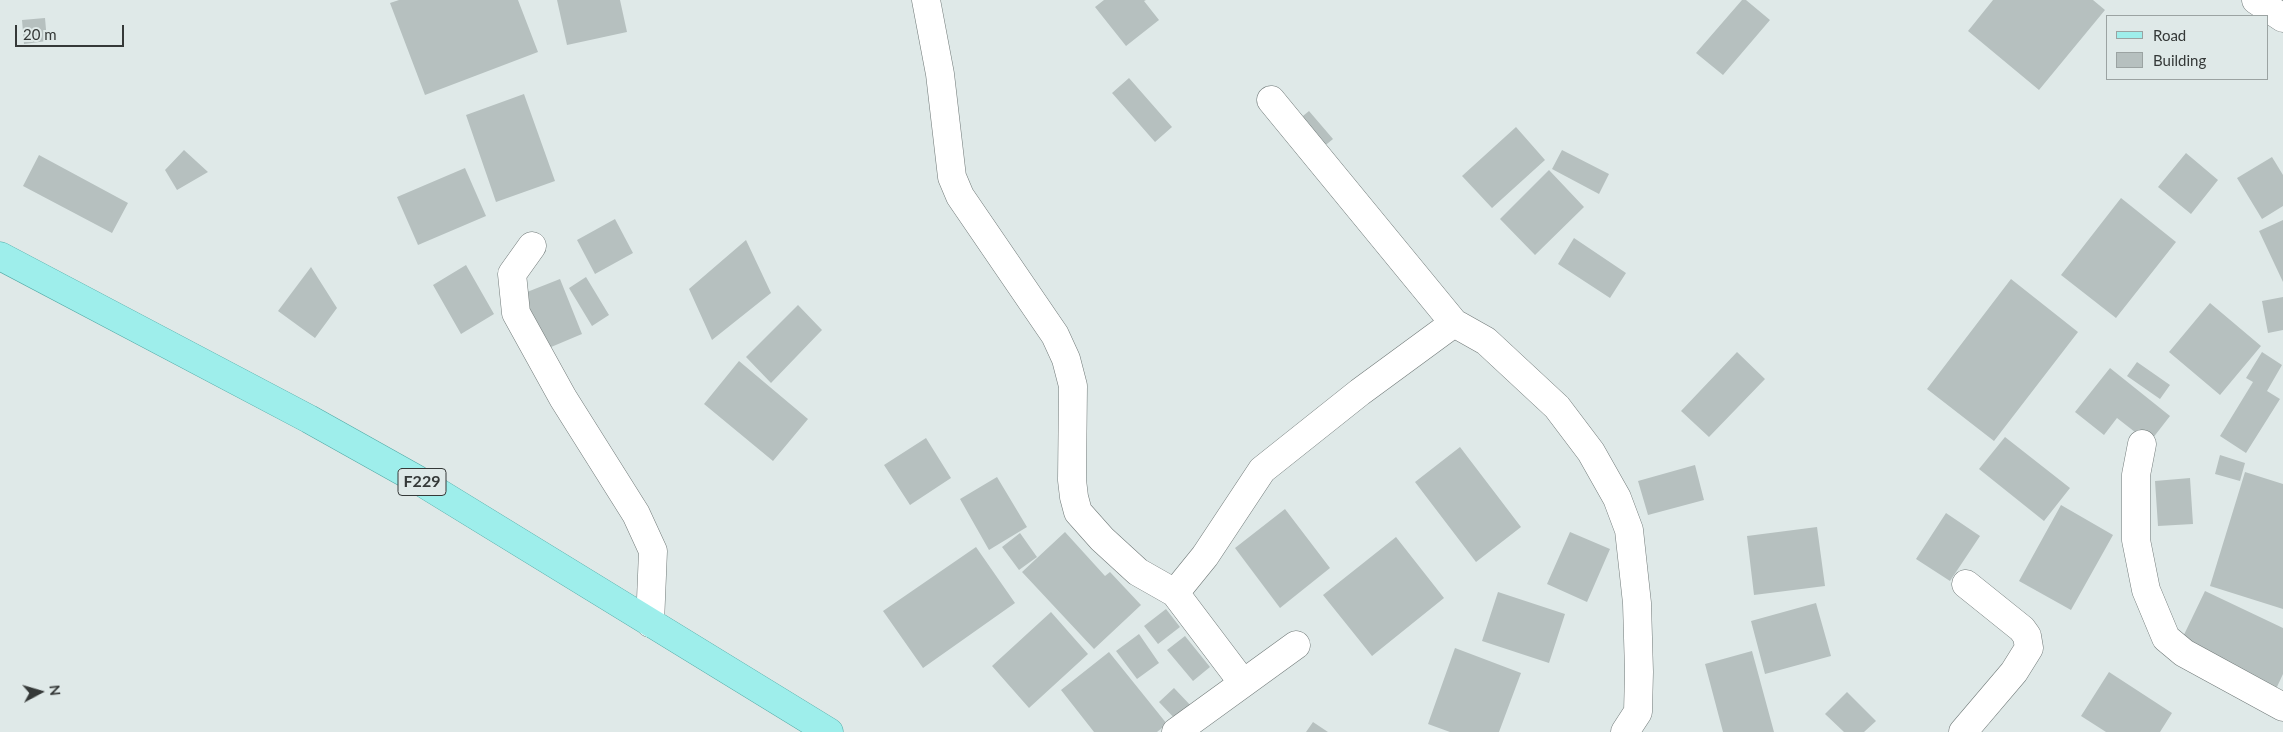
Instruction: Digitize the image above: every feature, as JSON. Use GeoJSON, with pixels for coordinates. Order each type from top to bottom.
{"type":"FeatureCollection","features":[{"type":"Feature","properties":{"kind":"main road","name":"F229"},"geometry":{"type":"LineString","coordinates":[[0,256],[309,419],[418,480],[829,732]]}},
{"type":"Feature","properties":{"kind":"street"},"geometry":{"type":"LineString","coordinates":[[926,0],[940,74],[952,177],[960,196],[1055,335],[1066,359],[1073,386],[1072,480],[1078,512],[1102,539],[1138,572],[1175,593],[1243,683]]}},
{"type":"Feature","properties":{"kind":"street"},"geometry":{"type":"LineString","coordinates":[[2256,0],[2283,18]]}},
{"type":"Feature","properties":{"kind":"street"},"geometry":{"type":"LineString","coordinates":[[1271,100],[1454,324],[1486,341],[1557,407],[1591,452],[1617,498],[1629,530],[1638,603],[1638,712],[1624,732]]}},
{"type":"Feature","properties":{"kind":"street"},"geometry":{"type":"LineString","coordinates":[[532,246],[512,274],[516,313],[563,398],[636,514],[653,552],[650,623]]}},
{"type":"Feature","properties":{"kind":"street"},"geometry":{"type":"LineString","coordinates":[[1175,593],[1205,556],[1262,470],[1360,392],[1454,324]]}},
{"type":"Feature","properties":{"kind":"street"},"geometry":{"type":"LineString","coordinates":[[2142,444],[2136,475],[2136,540],[2146,590],[2166,638],[2184,653],[2283,707]]}},
{"type":"Feature","properties":{"kind":"street"},"geometry":{"type":"LineString","coordinates":[[1965,732],[2014,672],[2029,648],[2027,636],[2022,629],[1966,584]]}},
{"type":"Feature","properties":{"kind":"street"},"geometry":{"type":"LineString","coordinates":[[1176,732],[1296,645]]}},
{"type":"Feature","properties":{"kind":"building"},"geometry":{"type":"Polygon","coordinates":[[[399,0],[518,0],[538,52],[425,95],[390,3],[399,0]]]}},
{"type":"Feature","properties":{"kind":"building"},"geometry":{"type":"Polygon","coordinates":[[[557,0],[620,0],[627,32],[567,45],[557,0]]]}},
{"type":"Feature","properties":{"kind":"building"},"geometry":{"type":"Polygon","coordinates":[[[1104,0],[1146,0],[1144,1],[1159,20],[1126,46],[1095,7],[1104,0]]]}},
{"type":"Feature","properties":{"kind":"building"},"geometry":{"type":"Polygon","coordinates":[[[1742,0],[1746,0],[1770,20],[1723,75],[1696,53],[1742,0]]]}},
{"type":"Feature","properties":{"kind":"building"},"geometry":{"type":"Polygon","coordinates":[[[1993,0],[2093,0],[2105,10],[2039,90],[1968,31],[1993,0]]]}},
{"type":"Feature","properties":{"kind":"building"},"geometry":{"type":"Polygon","coordinates":[[[45,18],[47,41],[24,44],[22,20],[45,18]]]}},
{"type":"Feature","properties":{"kind":"building"},"geometry":{"type":"Polygon","coordinates":[[[1129,78],[1172,127],[1155,142],[1112,93],[1129,78]]]}},
{"type":"Feature","properties":{"kind":"building"},"geometry":{"type":"Polygon","coordinates":[[[524,94],[555,181],[496,202],[466,115],[524,94]]]}},
{"type":"Feature","properties":{"kind":"building"},"geometry":{"type":"Polygon","coordinates":[[[1309,111],[1333,139],[1316,153],[1292,125],[1309,111]]]}},
{"type":"Feature","properties":{"kind":"building"},"geometry":{"type":"Polygon","coordinates":[[[1516,127],[1545,160],[1492,208],[1462,176],[1516,127]]]}},
{"type":"Feature","properties":{"kind":"building"},"geometry":{"type":"Polygon","coordinates":[[[184,150],[208,172],[177,190],[165,170],[184,150]]]}},
{"type":"Feature","properties":{"kind":"building"},"geometry":{"type":"Polygon","coordinates":[[[1562,150],[1609,174],[1599,194],[1552,169],[1562,150]]]}},
{"type":"Feature","properties":{"kind":"building"},"geometry":{"type":"Polygon","coordinates":[[[2186,153],[2218,180],[2191,214],[2158,187],[2186,153]]]}},
{"type":"Feature","properties":{"kind":"building"},"geometry":{"type":"Polygon","coordinates":[[[39,155],[128,203],[112,233],[23,186],[39,155]]]}},
{"type":"Feature","properties":{"kind":"building"},"geometry":{"type":"Polygon","coordinates":[[[2272,157],[2283,175],[2283,206],[2262,219],[2237,178],[2272,157]]]}},
{"type":"Feature","properties":{"kind":"building"},"geometry":{"type":"Polygon","coordinates":[[[465,168],[486,216],[418,245],[397,197],[465,168]]]}},
{"type":"Feature","properties":{"kind":"building"},"geometry":{"type":"Polygon","coordinates":[[[1549,170],[1584,207],[1535,255],[1500,219],[1549,170]]]}},
{"type":"Feature","properties":{"kind":"building"},"geometry":{"type":"Polygon","coordinates":[[[2121,198],[2176,242],[2116,318],[2061,275],[2121,198]]]}},
{"type":"Feature","properties":{"kind":"building"},"geometry":{"type":"Polygon","coordinates":[[[615,219],[633,253],[595,274],[577,240],[615,219]]]}},
{"type":"Feature","properties":{"kind":"building"},"geometry":{"type":"Polygon","coordinates":[[[2283,220],[2283,282],[2259,231],[2283,220]]]}},
{"type":"Feature","properties":{"kind":"building"},"geometry":{"type":"Polygon","coordinates":[[[1574,238],[1626,273],[1610,298],[1558,264],[1574,238]]]}},
{"type":"Feature","properties":{"kind":"building"},"geometry":{"type":"Polygon","coordinates":[[[746,240],[771,293],[712,340],[689,289],[746,240]]]}},
{"type":"Feature","properties":{"kind":"building"},"geometry":{"type":"Polygon","coordinates":[[[466,265],[494,314],[461,334],[433,285],[466,265]]]}},
{"type":"Feature","properties":{"kind":"building"},"geometry":{"type":"Polygon","coordinates":[[[311,267],[337,308],[315,338],[278,311],[311,267]]]}},
{"type":"Feature","properties":{"kind":"building"},"geometry":{"type":"Polygon","coordinates":[[[586,277],[609,315],[592,326],[569,288],[586,277]]]}},
{"type":"Feature","properties":{"kind":"building"},"geometry":{"type":"Polygon","coordinates":[[[560,279],[582,334],[544,350],[522,294],[560,279]]]}},
{"type":"Feature","properties":{"kind":"building"},"geometry":{"type":"Polygon","coordinates":[[[2011,279],[2078,332],[1994,441],[1927,389],[2011,279]]]}},
{"type":"Feature","properties":{"kind":"building"},"geometry":{"type":"Polygon","coordinates":[[[2283,297],[2283,330],[2268,333],[2262,301],[2283,297]]]}},
{"type":"Feature","properties":{"kind":"building"},"geometry":{"type":"Polygon","coordinates":[[[2210,303],[2261,346],[2220,395],[2169,352],[2210,303]]]}},
{"type":"Feature","properties":{"kind":"building"},"geometry":{"type":"Polygon","coordinates":[[[798,305],[822,330],[771,383],[746,357],[798,305]]]}},
{"type":"Feature","properties":{"kind":"building"},"geometry":{"type":"Polygon","coordinates":[[[1737,352],[1765,379],[1709,437],[1681,411],[1737,352]]]}},
{"type":"Feature","properties":{"kind":"building"},"geometry":{"type":"Polygon","coordinates":[[[2262,352],[2282,365],[2267,391],[2280,399],[2246,453],[2220,436],[2253,382],[2246,378],[2262,352]]]}},
{"type":"Feature","properties":{"kind":"building"},"geometry":{"type":"Polygon","coordinates":[[[739,361],[808,419],[773,461],[704,404],[739,361]]]}},
{"type":"Feature","properties":{"kind":"building"},"geometry":{"type":"Polygon","coordinates":[[[2137,362],[2170,385],[2160,399],[2127,376],[2137,362]]]}},
{"type":"Feature","properties":{"kind":"building"},"geometry":{"type":"Polygon","coordinates":[[[2110,368],[2170,416],[2149,443],[2117,418],[2104,435],[2075,412],[2110,368]]]}},
{"type":"Feature","properties":{"kind":"building"},"geometry":{"type":"Polygon","coordinates":[[[2005,437],[2070,488],[2044,521],[1979,469],[2005,437]]]}},
{"type":"Feature","properties":{"kind":"building"},"geometry":{"type":"Polygon","coordinates":[[[926,438],[951,478],[910,505],[884,465],[926,438]]]}},
{"type":"Feature","properties":{"kind":"building"},"geometry":{"type":"Polygon","coordinates":[[[1460,447],[1521,527],[1476,562],[1415,482],[1460,447]]]}},
{"type":"Feature","properties":{"kind":"building"},"geometry":{"type":"Polygon","coordinates":[[[2220,455],[2245,463],[2240,481],[2215,474],[2220,455]]]}},
{"type":"Feature","properties":{"kind":"building"},"geometry":{"type":"Polygon","coordinates":[[[1695,465],[1704,500],[1648,515],[1638,481],[1695,465]]]}},
{"type":"Feature","properties":{"kind":"building"},"geometry":{"type":"Polygon","coordinates":[[[2245,472],[2283,484],[2283,609],[2210,586],[2245,472]]]}},
{"type":"Feature","properties":{"kind":"building"},"geometry":{"type":"Polygon","coordinates":[[[997,477],[1027,527],[989,550],[960,499],[997,477]]]}},
{"type":"Feature","properties":{"kind":"building"},"geometry":{"type":"Polygon","coordinates":[[[2190,478],[2193,524],[2158,526],[2155,481],[2190,478]]]}},
{"type":"Feature","properties":{"kind":"building"},"geometry":{"type":"Polygon","coordinates":[[[2061,505],[2113,535],[2071,610],[2019,581],[2061,505]]]}},
{"type":"Feature","properties":{"kind":"building"},"geometry":{"type":"Polygon","coordinates":[[[1285,509],[1330,568],[1280,608],[1235,548],[1285,509]]]}},
{"type":"Feature","properties":{"kind":"building"},"geometry":{"type":"Polygon","coordinates":[[[1946,513],[1980,536],[1950,581],[1916,559],[1946,513]]]}},
{"type":"Feature","properties":{"kind":"building"},"geometry":{"type":"Polygon","coordinates":[[[1817,527],[1825,586],[1754,595],[1747,536],[1817,527]]]}},
{"type":"Feature","properties":{"kind":"building"},"geometry":{"type":"Polygon","coordinates":[[[1065,532],[1105,576],[1110,572],[1141,605],[1094,649],[1022,572],[1065,532]]]}},
{"type":"Feature","properties":{"kind":"building"},"geometry":{"type":"Polygon","coordinates":[[[1570,532],[1610,549],[1587,602],[1547,584],[1570,532]]]}},
{"type":"Feature","properties":{"kind":"building"},"geometry":{"type":"Polygon","coordinates":[[[1020,533],[1037,557],[1019,570],[1002,547],[1020,533]]]}},
{"type":"Feature","properties":{"kind":"building"},"geometry":{"type":"Polygon","coordinates":[[[1396,537],[1444,598],[1372,656],[1323,595],[1396,537]]]}},
{"type":"Feature","properties":{"kind":"building"},"geometry":{"type":"Polygon","coordinates":[[[976,547],[1015,603],[923,668],[883,611],[976,547]]]}},
{"type":"Feature","properties":{"kind":"building"},"geometry":{"type":"Polygon","coordinates":[[[2205,591],[2283,628],[2283,674],[2276,689],[2180,643],[2205,591]]]}},
{"type":"Feature","properties":{"kind":"building"},"geometry":{"type":"Polygon","coordinates":[[[1498,592],[1565,614],[1549,663],[1482,641],[1498,592]]]}},
{"type":"Feature","properties":{"kind":"building"},"geometry":{"type":"Polygon","coordinates":[[[1816,603],[1831,656],[1765,674],[1751,621],[1816,603]]]}},
{"type":"Feature","properties":{"kind":"building"},"geometry":{"type":"Polygon","coordinates":[[[1166,609],[1180,627],[1158,644],[1144,626],[1166,609]]]}},
{"type":"Feature","properties":{"kind":"building"},"geometry":{"type":"Polygon","coordinates":[[[1051,612],[1088,654],[1029,708],[992,666],[1051,612]]]}},
{"type":"Feature","properties":{"kind":"building"},"geometry":{"type":"Polygon","coordinates":[[[1139,634],[1159,663],[1137,679],[1116,651],[1139,634]]]}},
{"type":"Feature","properties":{"kind":"building"},"geometry":{"type":"Polygon","coordinates":[[[1185,636],[1210,667],[1193,681],[1167,650],[1185,636]]]}},
{"type":"Feature","properties":{"kind":"building"},"geometry":{"type":"Polygon","coordinates":[[[1455,648],[1521,673],[1499,732],[1450,732],[1428,724],[1455,648]]]}},
{"type":"Feature","properties":{"kind":"building"},"geometry":{"type":"Polygon","coordinates":[[[1752,651],[1774,732],[1723,732],[1705,664],[1752,651]]]}},
{"type":"Feature","properties":{"kind":"building"},"geometry":{"type":"Polygon","coordinates":[[[1109,652],[1167,724],[1157,732],[1094,732],[1061,690],[1109,652]]]}},
{"type":"Feature","properties":{"kind":"building"},"geometry":{"type":"Polygon","coordinates":[[[2109,672],[2172,713],[2160,732],[2106,732],[2081,716],[2109,672]]]}},
{"type":"Feature","properties":{"kind":"building"},"geometry":{"type":"Polygon","coordinates":[[[1174,688],[1193,708],[1178,722],[1159,702],[1174,688]]]}},
{"type":"Feature","properties":{"kind":"building"},"geometry":{"type":"Polygon","coordinates":[[[1847,692],[1876,721],[1864,732],[1844,732],[1825,714],[1847,692]]]}},
{"type":"Feature","properties":{"kind":"building"},"geometry":{"type":"Polygon","coordinates":[[[1313,722],[1328,732],[1306,732],[1313,722]]]}}]}
